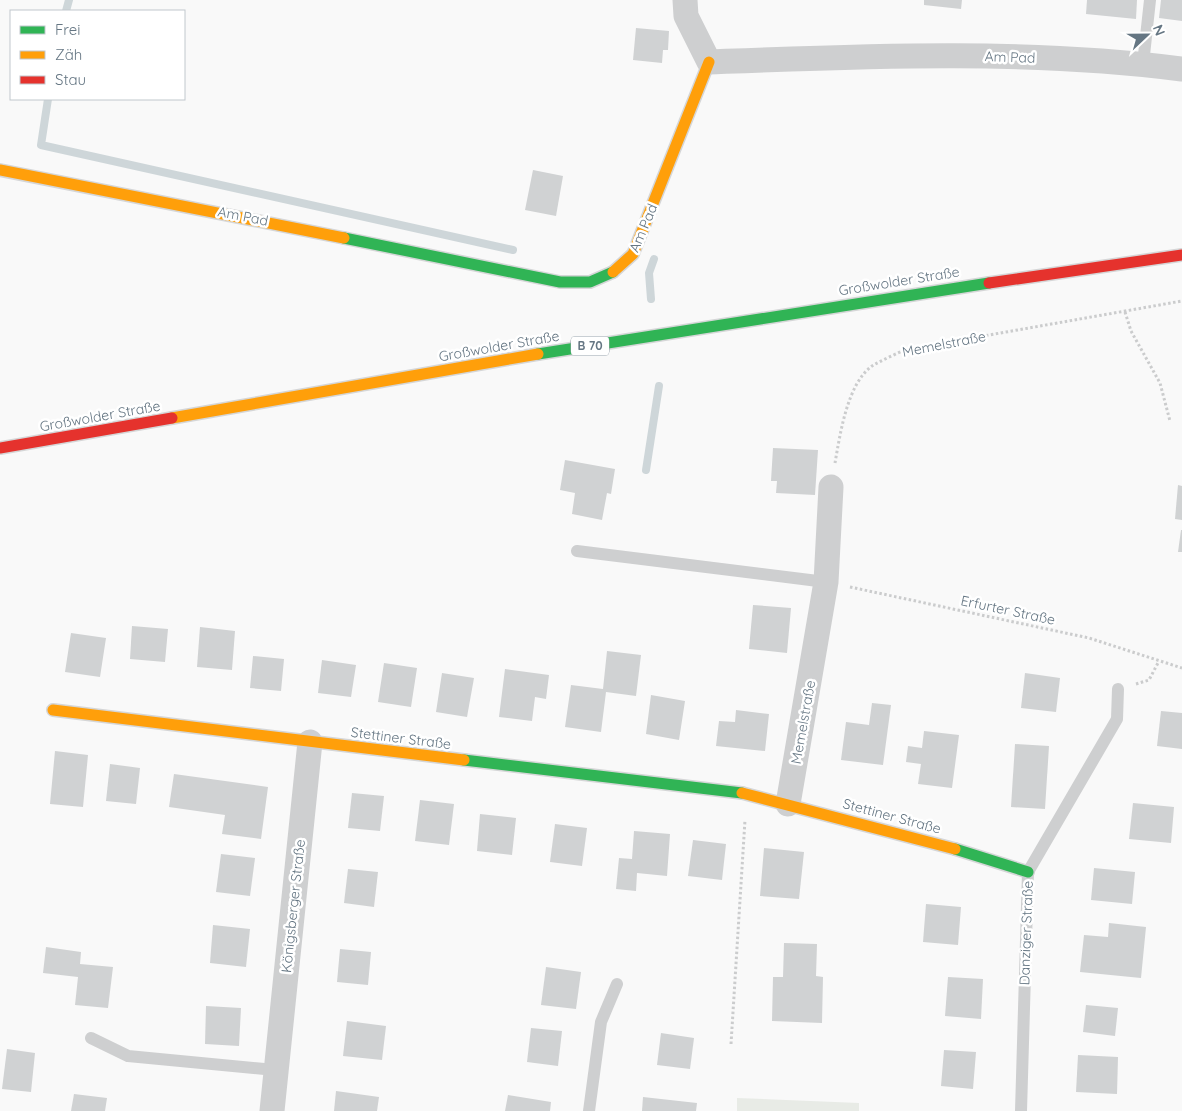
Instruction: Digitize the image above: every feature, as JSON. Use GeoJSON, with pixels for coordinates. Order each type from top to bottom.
{"type":"FeatureCollection","features":[{"type":"Feature","properties":{"kind":"street"},"geometry":{"type":"LineString","coordinates":[[685,0],[686,16],[709,62]]}},
{"type":"Feature","properties":{"kind":"street","name":"Am Pad"},"geometry":{"type":"LineString","coordinates":[[0,170],[491,266],[568,284],[583,284],[602,279],[620,269],[633,254],[709,62],[856,56],[998,55],[1143,64],[1182,69]]}},
{"type":"Feature","properties":{"kind":"street","name":"Großwolder Straße"},"geometry":{"type":"LineString","coordinates":[[0,448],[498,361],[889,297],[1182,255]]}},
{"type":"Feature","properties":{"kind":"street","name":"Memelstraße"},"geometry":{"type":"LineString","coordinates":[[788,804],[826,582],[831,487]]}},
{"type":"Feature","properties":{"kind":"street","name":"Stettiner Straße"},"geometry":{"type":"LineString","coordinates":[[53,710],[746,794],[955,849],[1028,872]]}},
{"type":"Feature","properties":{"kind":"street","name":"Königsberger Straße"},"geometry":{"type":"LineString","coordinates":[[272,1111],[310,742]]}},
{"type":"Feature","properties":{"kind":"lane"},"geometry":{"type":"LineString","coordinates":[[1143,64],[1150,0]]}},
{"type":"Feature","properties":{"kind":"lane"},"geometry":{"type":"LineString","coordinates":[[577,551],[826,582]]}},
{"type":"Feature","properties":{"kind":"lane","name":"Danziger Straße"},"geometry":{"type":"LineString","coordinates":[[1021,1111],[1028,872],[1117,719],[1118,689]]}},
{"type":"Feature","properties":{"kind":"lane"},"geometry":{"type":"LineString","coordinates":[[589,1111],[601,1022],[617,984]]}},
{"type":"Feature","properties":{"kind":"lane"},"geometry":{"type":"LineString","coordinates":[[91,1038],[128,1056],[275,1070]]}},
{"type":"Feature","properties":{"kind":"path","name":"Memelstraße"},"geometry":{"type":"LineString","coordinates":[[831,487],[844,412],[855,389],[871,367],[904,350],[1125,312],[1182,300]]}},
{"type":"Feature","properties":{"kind":"path"},"geometry":{"type":"LineString","coordinates":[[1125,312],[1131,331],[1160,383],[1170,421]]}},
{"type":"Feature","properties":{"kind":"path","name":"Erfurter Straße"},"geometry":{"type":"LineString","coordinates":[[826,582],[1089,638],[1182,668]]}},
{"type":"Feature","properties":{"kind":"path"},"geometry":{"type":"LineString","coordinates":[[1118,689],[1149,680],[1159,661]]}},
{"type":"Feature","properties":{"kind":"path"},"geometry":{"type":"LineString","coordinates":[[731,1044],[746,794]]}},
{"type":"Feature","properties":{"kind":"shaded area"},"geometry":{"type":"Polygon","coordinates":[[[737,1098],[859,1103],[859,1111],[737,1111],[737,1098]]]}},
{"type":"Feature","properties":{"kind":"building"},"geometry":{"type":"Polygon","coordinates":[[[924,0],[962,0],[961,9],[924,5],[924,0]]]}},
{"type":"Feature","properties":{"kind":"building"},"geometry":{"type":"Polygon","coordinates":[[[1087,0],[1137,0],[1136,19],[1086,14],[1087,0]]]}},
{"type":"Feature","properties":{"kind":"building"},"geometry":{"type":"Polygon","coordinates":[[[1161,0],[1182,0],[1182,21],[1159,18],[1161,0]]]}},
{"type":"Feature","properties":{"kind":"building"},"geometry":{"type":"Polygon","coordinates":[[[636,28],[669,31],[668,50],[663,50],[662,63],[633,60],[636,28]]]}},
{"type":"Feature","properties":{"kind":"building"},"geometry":{"type":"Polygon","coordinates":[[[533,170],[563,176],[556,216],[525,210],[533,170]]]}},
{"type":"Feature","properties":{"kind":"building"},"geometry":{"type":"Polygon","coordinates":[[[773,448],[818,450],[815,495],[776,493],[777,481],[771,481],[773,448]]]}},
{"type":"Feature","properties":{"kind":"building"},"geometry":{"type":"Polygon","coordinates":[[[565,460],[615,469],[611,494],[607,493],[602,520],[572,514],[575,493],[560,490],[565,460]]]}},
{"type":"Feature","properties":{"kind":"building"},"geometry":{"type":"Polygon","coordinates":[[[1178,485],[1182,486],[1182,520],[1175,519],[1178,485]]]}},
{"type":"Feature","properties":{"kind":"building"},"geometry":{"type":"Polygon","coordinates":[[[1181,530],[1182,552],[1178,552],[1181,530]]]}},
{"type":"Feature","properties":{"kind":"building"},"geometry":{"type":"Polygon","coordinates":[[[753,605],[791,608],[787,653],[749,649],[753,605]]]}},
{"type":"Feature","properties":{"kind":"building"},"geometry":{"type":"Polygon","coordinates":[[[132,626],[168,629],[165,662],[130,659],[132,626]]]}},
{"type":"Feature","properties":{"kind":"building"},"geometry":{"type":"Polygon","coordinates":[[[200,627],[235,631],[232,670],[197,667],[200,627]]]}},
{"type":"Feature","properties":{"kind":"building"},"geometry":{"type":"Polygon","coordinates":[[[71,633],[106,638],[100,677],[65,672],[71,633]]]}},
{"type":"Feature","properties":{"kind":"building"},"geometry":{"type":"Polygon","coordinates":[[[607,651],[641,655],[636,696],[606,692],[601,732],[565,727],[571,685],[603,689],[607,651]]]}},
{"type":"Feature","properties":{"kind":"building"},"geometry":{"type":"Polygon","coordinates":[[[253,656],[284,659],[281,691],[250,688],[253,656]]]}},
{"type":"Feature","properties":{"kind":"building"},"geometry":{"type":"Polygon","coordinates":[[[322,660],[356,665],[351,697],[318,693],[322,660]]]}},
{"type":"Feature","properties":{"kind":"building"},"geometry":{"type":"Polygon","coordinates":[[[384,663],[417,668],[411,707],[378,702],[384,663]]]}},
{"type":"Feature","properties":{"kind":"building"},"geometry":{"type":"Polygon","coordinates":[[[505,669],[549,675],[546,699],[535,697],[532,721],[499,717],[505,669]]]}},
{"type":"Feature","properties":{"kind":"building"},"geometry":{"type":"Polygon","coordinates":[[[442,673],[474,678],[467,717],[436,712],[442,673]]]}},
{"type":"Feature","properties":{"kind":"building"},"geometry":{"type":"Polygon","coordinates":[[[1025,673],[1060,678],[1056,712],[1021,708],[1025,673]]]}},
{"type":"Feature","properties":{"kind":"building"},"geometry":{"type":"Polygon","coordinates":[[[651,695],[685,701],[679,740],[646,734],[651,695]]]}},
{"type":"Feature","properties":{"kind":"building"},"geometry":{"type":"Polygon","coordinates":[[[872,703],[891,705],[883,765],[841,760],[846,722],[869,725],[872,703]]]}},
{"type":"Feature","properties":{"kind":"building"},"geometry":{"type":"Polygon","coordinates":[[[736,710],[769,714],[765,751],[716,746],[719,721],[735,722],[736,710]]]}},
{"type":"Feature","properties":{"kind":"building"},"geometry":{"type":"Polygon","coordinates":[[[1161,711],[1182,713],[1182,749],[1157,746],[1161,711]]]}},
{"type":"Feature","properties":{"kind":"building"},"geometry":{"type":"Polygon","coordinates":[[[924,731],[959,735],[952,788],[918,784],[921,764],[906,762],[908,746],[922,748],[924,731]]]}},
{"type":"Feature","properties":{"kind":"building"},"geometry":{"type":"Polygon","coordinates":[[[1015,744],[1049,746],[1045,809],[1011,807],[1015,744]]]}},
{"type":"Feature","properties":{"kind":"building"},"geometry":{"type":"Polygon","coordinates":[[[55,751],[88,755],[83,807],[50,804],[55,751]]]}},
{"type":"Feature","properties":{"kind":"building"},"geometry":{"type":"Polygon","coordinates":[[[110,764],[140,768],[136,804],[106,801],[110,764]]]}},
{"type":"Feature","properties":{"kind":"building"},"geometry":{"type":"Polygon","coordinates":[[[174,774],[268,787],[261,839],[222,834],[225,815],[169,807],[174,774]]]}},
{"type":"Feature","properties":{"kind":"building"},"geometry":{"type":"Polygon","coordinates":[[[352,793],[384,796],[380,831],[348,828],[352,793]]]}},
{"type":"Feature","properties":{"kind":"building"},"geometry":{"type":"Polygon","coordinates":[[[420,800],[454,804],[449,845],[415,841],[420,800]]]}},
{"type":"Feature","properties":{"kind":"building"},"geometry":{"type":"Polygon","coordinates":[[[1133,803],[1174,807],[1171,843],[1129,839],[1133,803]]]}},
{"type":"Feature","properties":{"kind":"building"},"geometry":{"type":"Polygon","coordinates":[[[480,814],[516,818],[512,855],[477,851],[480,814]]]}},
{"type":"Feature","properties":{"kind":"building"},"geometry":{"type":"Polygon","coordinates":[[[555,824],[587,828],[582,866],[550,862],[555,824]]]}},
{"type":"Feature","properties":{"kind":"building"},"geometry":{"type":"Polygon","coordinates":[[[634,831],[670,834],[667,876],[637,873],[636,891],[616,889],[619,858],[632,859],[634,831]]]}},
{"type":"Feature","properties":{"kind":"building"},"geometry":{"type":"Polygon","coordinates":[[[693,840],[726,844],[722,880],[688,876],[693,840]]]}},
{"type":"Feature","properties":{"kind":"building"},"geometry":{"type":"Polygon","coordinates":[[[764,848],[804,852],[799,899],[760,896],[764,848]]]}},
{"type":"Feature","properties":{"kind":"building"},"geometry":{"type":"Polygon","coordinates":[[[221,854],[255,858],[250,896],[216,892],[221,854]]]}},
{"type":"Feature","properties":{"kind":"building"},"geometry":{"type":"Polygon","coordinates":[[[1094,868],[1135,872],[1132,904],[1091,900],[1094,868]]]}},
{"type":"Feature","properties":{"kind":"building"},"geometry":{"type":"Polygon","coordinates":[[[348,869],[378,872],[374,907],[344,903],[348,869]]]}},
{"type":"Feature","properties":{"kind":"building"},"geometry":{"type":"Polygon","coordinates":[[[926,904],[961,907],[958,945],[923,942],[926,904]]]}},
{"type":"Feature","properties":{"kind":"building"},"geometry":{"type":"Polygon","coordinates":[[[1109,923],[1146,927],[1141,978],[1080,972],[1084,935],[1108,937],[1109,923]]]}},
{"type":"Feature","properties":{"kind":"building"},"geometry":{"type":"Polygon","coordinates":[[[213,925],[250,929],[246,967],[210,963],[213,925]]]}},
{"type":"Feature","properties":{"kind":"building"},"geometry":{"type":"Polygon","coordinates":[[[784,943],[817,944],[816,976],[823,977],[822,1023],[772,1021],[773,977],[783,977],[784,943]]]}},
{"type":"Feature","properties":{"kind":"building"},"geometry":{"type":"Polygon","coordinates":[[[46,947],[81,952],[80,964],[113,967],[108,1008],[75,1005],[78,977],[43,973],[46,947]]]}},
{"type":"Feature","properties":{"kind":"building"},"geometry":{"type":"Polygon","coordinates":[[[340,949],[371,952],[368,985],[337,982],[340,949]]]}},
{"type":"Feature","properties":{"kind":"building"},"geometry":{"type":"Polygon","coordinates":[[[546,967],[581,972],[576,1009],[541,1005],[546,967]]]}},
{"type":"Feature","properties":{"kind":"building"},"geometry":{"type":"Polygon","coordinates":[[[948,977],[983,979],[981,1019],[945,1016],[948,977]]]}},
{"type":"Feature","properties":{"kind":"building"},"geometry":{"type":"Polygon","coordinates":[[[1086,1005],[1118,1008],[1115,1036],[1083,1032],[1086,1005]]]}},
{"type":"Feature","properties":{"kind":"building"},"geometry":{"type":"Polygon","coordinates":[[[206,1006],[241,1008],[239,1046],[205,1044],[206,1006]]]}},
{"type":"Feature","properties":{"kind":"building"},"geometry":{"type":"Polygon","coordinates":[[[347,1021],[386,1026],[382,1060],[343,1056],[347,1021]]]}},
{"type":"Feature","properties":{"kind":"building"},"geometry":{"type":"Polygon","coordinates":[[[531,1028],[562,1031],[558,1066],[527,1062],[531,1028]]]}},
{"type":"Feature","properties":{"kind":"building"},"geometry":{"type":"Polygon","coordinates":[[[661,1033],[694,1038],[690,1069],[657,1065],[661,1033]]]}},
{"type":"Feature","properties":{"kind":"building"},"geometry":{"type":"Polygon","coordinates":[[[7,1049],[35,1053],[31,1092],[2,1089],[7,1049]]]}},
{"type":"Feature","properties":{"kind":"building"},"geometry":{"type":"Polygon","coordinates":[[[944,1050],[976,1052],[973,1089],[941,1086],[944,1050]]]}},
{"type":"Feature","properties":{"kind":"building"},"geometry":{"type":"Polygon","coordinates":[[[1078,1055],[1118,1057],[1117,1094],[1076,1092],[1078,1055]]]}},
{"type":"Feature","properties":{"kind":"building"},"geometry":{"type":"Polygon","coordinates":[[[336,1091],[379,1097],[377,1111],[334,1111],[336,1091]]]}},
{"type":"Feature","properties":{"kind":"building"},"geometry":{"type":"Polygon","coordinates":[[[74,1094],[107,1098],[105,1111],[71,1111],[74,1094]]]}},
{"type":"Feature","properties":{"kind":"building"},"geometry":{"type":"Polygon","coordinates":[[[508,1095],[551,1102],[550,1111],[505,1111],[508,1095]]]}},
{"type":"Feature","properties":{"kind":"building"},"geometry":{"type":"Polygon","coordinates":[[[643,1097],[697,1103],[696,1111],[642,1111],[643,1097]]]}},
{"type":"Feature","properties":{"kind":"waterway"},"geometry":{"type":"LineString","coordinates":[[66,10],[69,0]]}},
{"type":"Feature","properties":{"kind":"waterway"},"geometry":{"type":"LineString","coordinates":[[48,100],[41,145],[513,250]]}},
{"type":"Feature","properties":{"kind":"waterway"},"geometry":{"type":"LineString","coordinates":[[651,299],[649,273],[654,259]]}},
{"type":"Feature","properties":{"kind":"waterway"},"geometry":{"type":"LineString","coordinates":[[646,470],[659,386]]}},
{"type":"Feature","properties":{"kind":"traffic: fast"},"geometry":{"type":"LineString","coordinates":[[344,238],[560,282],[590,282],[613,272]]}},
{"type":"Feature","properties":{"kind":"traffic: fast"},"geometry":{"type":"LineString","coordinates":[[538,354],[989,283]]}},
{"type":"Feature","properties":{"kind":"traffic: fast"},"geometry":{"type":"LineString","coordinates":[[464,760],[742,793]]}},
{"type":"Feature","properties":{"kind":"traffic: fast"},"geometry":{"type":"LineString","coordinates":[[955,849],[1028,872]]}},
{"type":"Feature","properties":{"kind":"traffic: slow"},"geometry":{"type":"LineString","coordinates":[[613,272],[633,254],[709,62]]}},
{"type":"Feature","properties":{"kind":"traffic: slow"},"geometry":{"type":"LineString","coordinates":[[0,170],[344,238]]}},
{"type":"Feature","properties":{"kind":"traffic: slow"},"geometry":{"type":"LineString","coordinates":[[172,418],[538,354]]}},
{"type":"Feature","properties":{"kind":"traffic: slow"},"geometry":{"type":"LineString","coordinates":[[53,710],[464,760]]}},
{"type":"Feature","properties":{"kind":"traffic: slow"},"geometry":{"type":"LineString","coordinates":[[742,793],[955,849]]}},
{"type":"Feature","properties":{"kind":"traffic: jam"},"geometry":{"type":"LineString","coordinates":[[989,283],[1182,255]]}},
{"type":"Feature","properties":{"kind":"traffic: jam"},"geometry":{"type":"LineString","coordinates":[[0,448],[172,418]]}}]}
